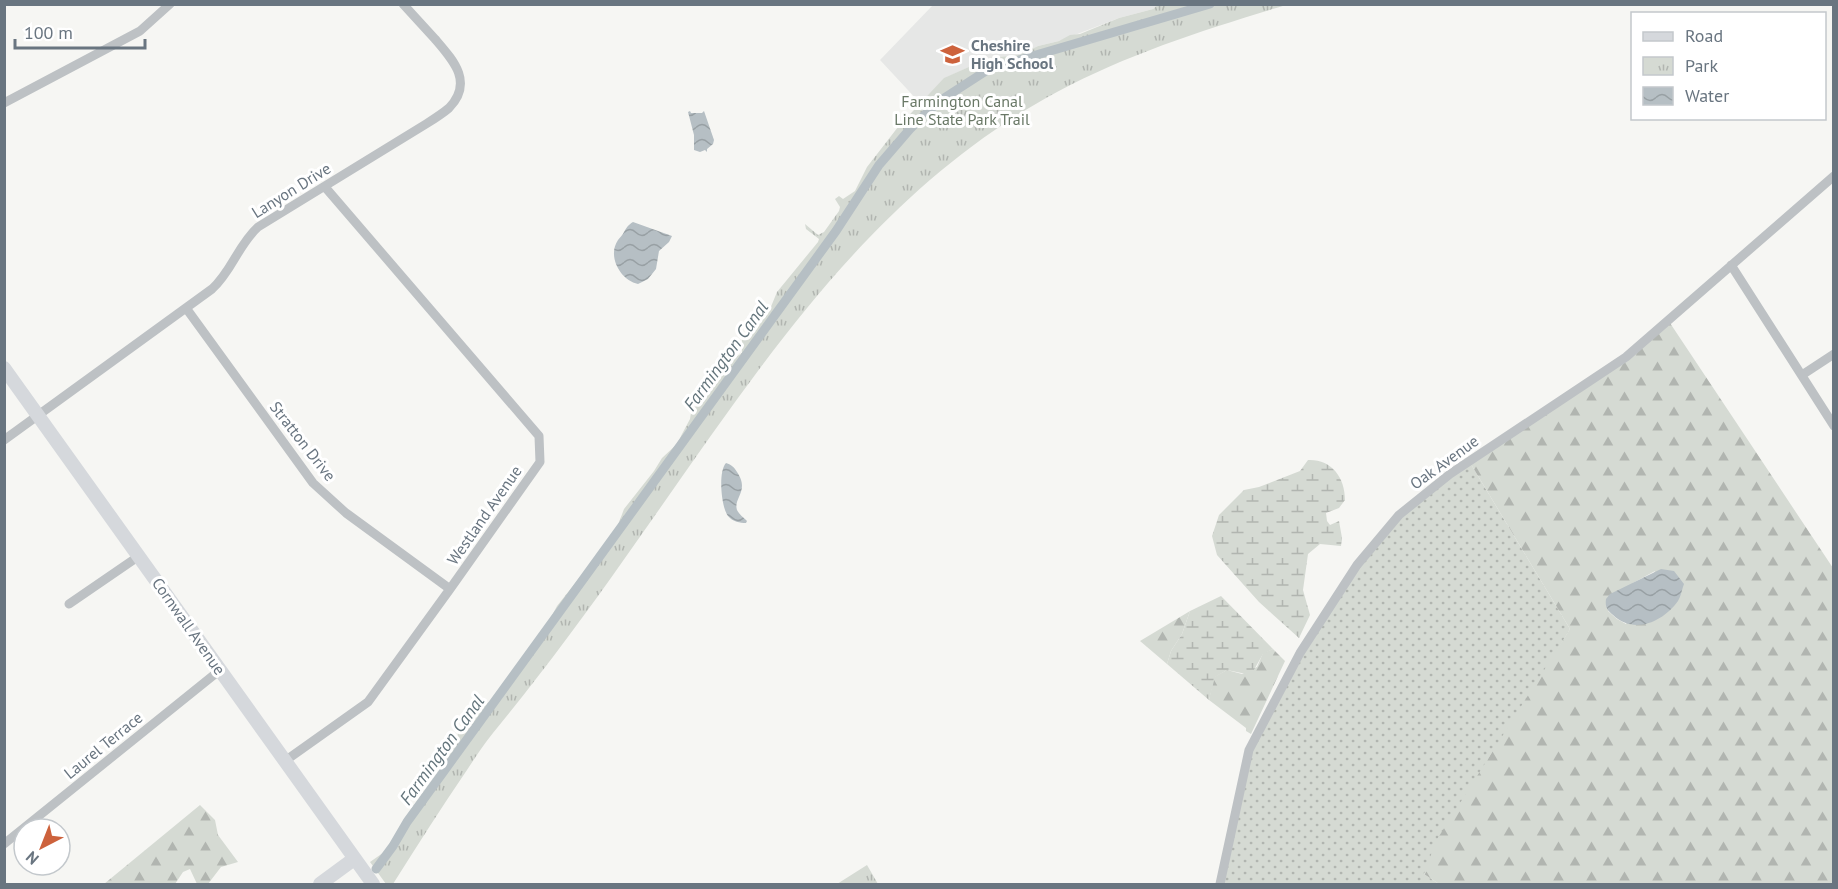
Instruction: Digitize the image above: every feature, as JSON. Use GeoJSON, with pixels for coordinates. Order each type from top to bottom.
{"type":"FeatureCollection","features":[{"type":"Feature","properties":{"kind":"street"},"geometry":{"type":"LineString","coordinates":[[4,103],[140,31],[170,4]]}},
{"type":"Feature","properties":{"kind":"street","name":"Lanyon Drive"},"geometry":{"type":"LineString","coordinates":[[4,440],[221,281],[243,244],[258,227],[448,108],[459,92],[461,81],[454,62],[404,4]]}},
{"type":"Feature","properties":{"kind":"street","name":"Oak Avenue"},"geometry":{"type":"LineString","coordinates":[[1220,885],[1250,750],[1300,653],[1357,565],[1399,515],[1450,474],[1626,357],[1833,176]]}},
{"type":"Feature","properties":{"kind":"street","name":"Westland Avenue"},"geometry":{"type":"LineString","coordinates":[[285,761],[368,702],[540,462],[539,436],[325,187]]}},
{"type":"Feature","properties":{"kind":"street"},"geometry":{"type":"LineString","coordinates":[[1731,265],[1833,426]]}},
{"type":"Feature","properties":{"kind":"street","name":"Stratton Drive"},"geometry":{"type":"LineString","coordinates":[[186,308],[313,483],[346,513],[450,589]]}},
{"type":"Feature","properties":{"kind":"street"},"geometry":{"type":"LineString","coordinates":[[1802,375],[1833,354]]}},
{"type":"Feature","properties":{"kind":"street","name":"Cornwall Avenue"},"geometry":{"type":"LineString","coordinates":[[4,368],[373,885]]}},
{"type":"Feature","properties":{"kind":"street"},"geometry":{"type":"LineString","coordinates":[[69,604],[139,556]]}},
{"type":"Feature","properties":{"kind":"street","name":"Laurel Terrace"},"geometry":{"type":"LineString","coordinates":[[4,844],[220,670]]}},
{"type":"Feature","properties":{"kind":"street"},"geometry":{"type":"LineString","coordinates":[[320,885],[354,859]]}},
{"type":"Feature","properties":{"kind":"shaded area","name":"Cheshire High School"},"geometry":{"type":"Polygon","coordinates":[[[933,5],[1159,5],[1059,41],[1038,46],[1019,55],[989,58],[947,77],[920,103],[880,60],[933,5]]]}},
{"type":"Feature","properties":{"kind":"green space","name":"Farmington Canal Line State Park Trail"},"geometry":{"type":"Polygon","coordinates":[[[1159,4],[1286,5],[1198,33],[1112,65],[1057,92],[988,135],[925,184],[867,240],[814,299],[765,362],[577,625],[482,747],[393,884],[386,884],[370,862],[394,842],[407,815],[444,765],[449,751],[456,743],[458,733],[471,716],[490,701],[548,623],[557,606],[615,533],[624,509],[662,458],[677,444],[690,419],[691,413],[687,407],[691,405],[695,407],[700,403],[729,363],[742,353],[742,340],[768,314],[777,292],[818,242],[819,239],[806,229],[805,224],[818,235],[824,232],[839,211],[840,207],[835,199],[839,196],[843,199],[855,191],[867,167],[898,127],[944,78],[989,58],[1019,55],[1038,46],[1080,34],[1119,18],[1153,9],[1159,4]]]}},
{"type":"Feature","properties":{"kind":"green space"},"geometry":{"type":"Polygon","coordinates":[[[1668,320],[1833,568],[1833,884],[1439,884],[1424,874],[1436,841],[1570,629],[1469,461],[1626,357],[1668,320]],[[1655,571],[1633,583],[1608,611],[1626,624],[1655,571]]]}},
{"type":"Feature","properties":{"kind":"green space"},"geometry":{"type":"Polygon","coordinates":[[[1308,460],[1316,460],[1330,466],[1335,471],[1342,484],[1345,500],[1339,508],[1326,513],[1330,525],[1339,521],[1341,546],[1320,544],[1308,554],[1303,590],[1310,615],[1299,638],[1259,602],[1217,555],[1212,536],[1219,515],[1244,490],[1259,487],[1300,471],[1308,460]]]}},
{"type":"Feature","properties":{"kind":"green space"},"geometry":{"type":"Polygon","coordinates":[[[1469,461],[1570,629],[1424,874],[1439,884],[1220,884],[1249,750],[1300,653],[1357,565],[1399,515],[1469,461]]]}},
{"type":"Feature","properties":{"kind":"green space"},"geometry":{"type":"Polygon","coordinates":[[[1221,596],[1273,649],[1263,654],[1251,675],[1227,670],[1215,677],[1209,700],[1167,664],[1171,651],[1182,634],[1190,611],[1221,596]]]}},
{"type":"Feature","properties":{"kind":"green space"},"geometry":{"type":"Polygon","coordinates":[[[1190,611],[1182,634],[1171,651],[1167,664],[1140,641],[1190,611]]]}},
{"type":"Feature","properties":{"kind":"green space"},"geometry":{"type":"Polygon","coordinates":[[[1273,649],[1285,661],[1251,734],[1209,700],[1214,677],[1227,670],[1242,674],[1257,667],[1263,653],[1273,649]]]}},
{"type":"Feature","properties":{"kind":"green space"},"geometry":{"type":"Polygon","coordinates":[[[200,805],[215,820],[218,835],[238,862],[221,867],[208,884],[197,884],[190,869],[183,872],[175,884],[104,884],[200,805]]]}},
{"type":"Feature","properties":{"kind":"green space"},"geometry":{"type":"Polygon","coordinates":[[[867,865],[878,884],[837,884],[867,865]]]}},
{"type":"Feature","properties":{"kind":"water"},"geometry":{"type":"Polygon","coordinates":[[[704,111],[714,140],[707,152],[694,150],[694,135],[688,112],[691,113],[702,113],[704,111]]]}},
{"type":"Feature","properties":{"kind":"water"},"geometry":{"type":"Polygon","coordinates":[[[633,222],[672,236],[659,251],[656,269],[648,279],[638,284],[621,273],[614,253],[618,240],[633,222]]]}},
{"type":"Feature","properties":{"kind":"water"},"geometry":{"type":"Polygon","coordinates":[[[726,463],[734,467],[741,479],[742,489],[736,506],[747,521],[746,523],[732,520],[726,511],[721,481],[726,463]]]}},
{"type":"Feature","properties":{"kind":"water"},"geometry":{"type":"Polygon","coordinates":[[[1661,569],[1674,571],[1684,584],[1678,601],[1664,615],[1639,625],[1621,621],[1608,610],[1606,599],[1610,594],[1661,569]]]}},
{"type":"Feature","properties":{"kind":"waterway","name":"Farmington Canal"},"geometry":{"type":"LineString","coordinates":[[376,869],[407,822],[836,231],[879,165],[910,129],[938,102],[989,69],[1210,4]]}},
{"type":"Feature","properties":{"kind":"place","name":"Cheshire High School"},"geometry":{"type":"Point","coordinates":[953,54]}}]}
